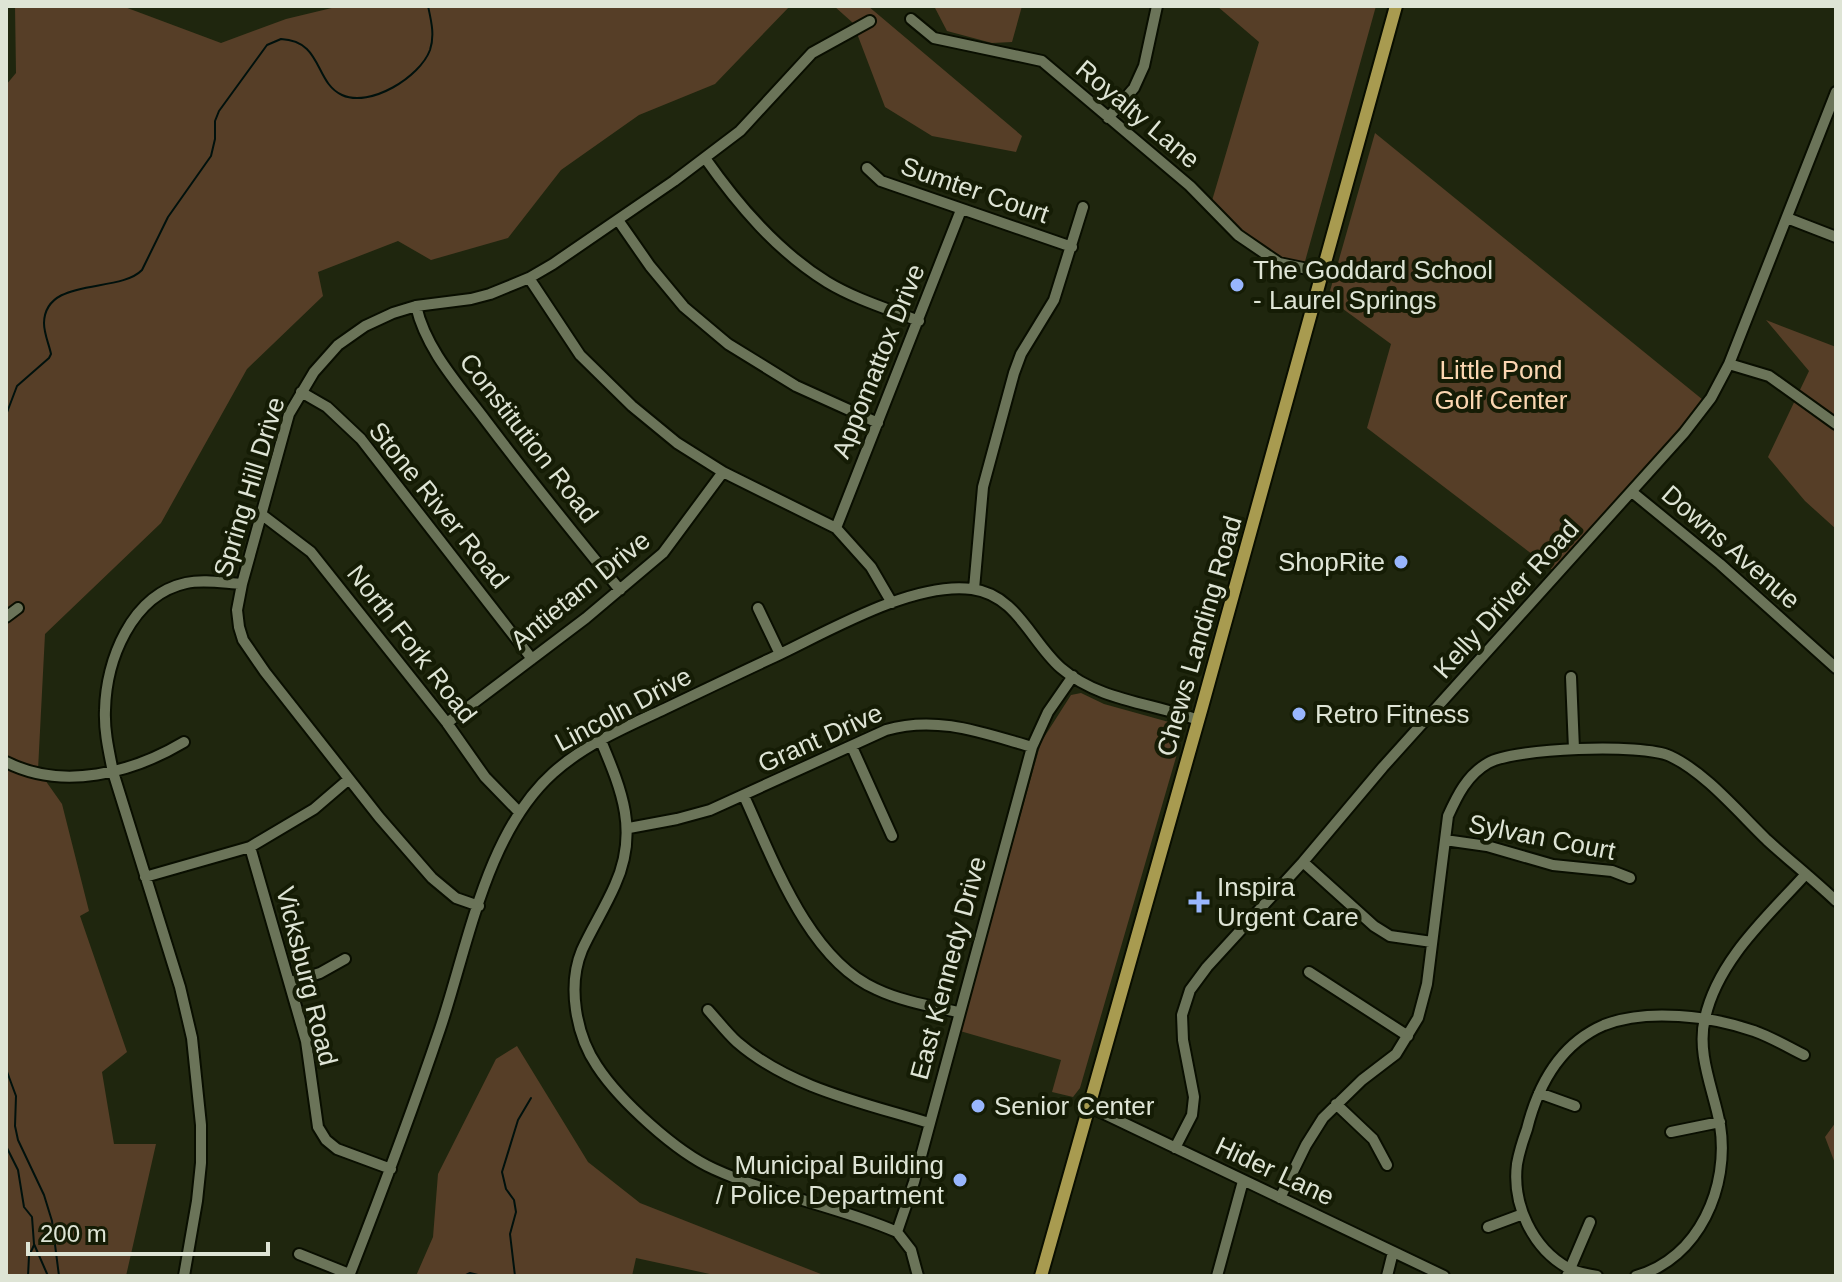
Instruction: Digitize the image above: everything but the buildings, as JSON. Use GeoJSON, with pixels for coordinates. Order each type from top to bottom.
{"type":"FeatureCollection","features":[{"type":"Feature","properties":{"kind":"main road","name":"Chews Landing Road"},"geometry":{"type":"LineString","coordinates":[[1041,1276],[1396,6]]}},
{"type":"Feature","properties":{"kind":"street"},"geometry":{"type":"LineString","coordinates":[[1108,118],[1134,88],[1144,66],[1157,6]]}},
{"type":"Feature","properties":{"kind":"street","name":"Royalty Lane"},"geometry":{"type":"LineString","coordinates":[[911,19],[934,38],[1042,61],[1190,186],[1238,235],[1279,263],[1322,272]]}},
{"type":"Feature","properties":{"kind":"street","name":"Spring Hill Drive"},"geometry":{"type":"LineString","coordinates":[[479,906],[456,898],[432,878],[349,779],[243,640],[237,610],[242,584],[289,414],[301,392],[338,345],[365,326],[416,306],[471,299],[529,278],[705,158],[761,111],[812,53],[870,21]]}},
{"type":"Feature","properties":{"kind":"street","name":"Kelly Driver Road"},"geometry":{"type":"LineString","coordinates":[[1175,1148],[1192,1115],[1194,1097],[1183,1040],[1182,1015],[1190,990],[1383,767],[1632,492],[1711,398],[1729,364],[1836,92]]}},
{"type":"Feature","properties":{"kind":"street"},"geometry":{"type":"LineString","coordinates":[[705,158],[737,200],[798,263],[830,284],[919,321]]}},
{"type":"Feature","properties":{"kind":"street","name":"Sumter Court"},"geometry":{"type":"LineString","coordinates":[[867,168],[881,181],[1072,247]]}},
{"type":"Feature","properties":{"kind":"street"},"geometry":{"type":"LineString","coordinates":[[1083,207],[1054,300],[1021,354],[1014,373],[983,487],[974,589],[1005,603],[1061,668],[1073,676],[1111,695],[1198,720]]}},
{"type":"Feature","properties":{"kind":"street","name":"Appomattox Drive"},"geometry":{"type":"LineString","coordinates":[[836,528],[961,210]]}},
{"type":"Feature","properties":{"kind":"street"},"geometry":{"type":"LineString","coordinates":[[1787,218],[1836,237]]}},
{"type":"Feature","properties":{"kind":"street"},"geometry":{"type":"LineString","coordinates":[[618,220],[684,307],[728,344],[796,386],[878,423]]}},
{"type":"Feature","properties":{"kind":"street"},"geometry":{"type":"LineString","coordinates":[[529,278],[580,355],[632,406],[677,443],[723,472],[836,528],[871,567],[892,603]]}},
{"type":"Feature","properties":{"kind":"street","name":"Constitution Road"},"geometry":{"type":"LineString","coordinates":[[416,306],[425,336],[445,367],[547,501],[620,590]]}},
{"type":"Feature","properties":{"kind":"street"},"geometry":{"type":"LineString","coordinates":[[1729,364],[1769,376],[1836,424]]}},
{"type":"Feature","properties":{"kind":"street","name":"Stone River Road"},"geometry":{"type":"LineString","coordinates":[[301,392],[327,407],[361,439],[532,659]]}},
{"type":"Feature","properties":{"kind":"street","name":"Antietam Drive"},"geometry":{"type":"LineString","coordinates":[[447,723],[620,590],[663,553],[723,472]]}},
{"type":"Feature","properties":{"kind":"street","name":"Downs Avenue"},"geometry":{"type":"LineString","coordinates":[[1632,492],[1720,564],[1836,668]]}},
{"type":"Feature","properties":{"kind":"street","name":"North Fork Road"},"geometry":{"type":"LineString","coordinates":[[261,514],[311,552],[447,723],[485,777],[519,812]]}},
{"type":"Feature","properties":{"kind":"street"},"geometry":{"type":"LineString","coordinates":[[184,1276],[201,1163],[200,1110],[192,1038],[180,987],[113,772],[105,710],[110,670],[119,645],[148,602],[184,583],[242,584]]}},
{"type":"Feature","properties":{"kind":"street","name":"Lincoln Drive"},"geometry":{"type":"LineString","coordinates":[[349,1275],[391,1169],[440,1029],[494,860],[530,796],[576,754],[780,654],[892,603],[947,588],[974,589]]}},
{"type":"Feature","properties":{"kind":"street"},"geometry":{"type":"LineString","coordinates":[[6,617],[18,608]]}},
{"type":"Feature","properties":{"kind":"street"},"geometry":{"type":"LineString","coordinates":[[758,608],[780,654]]}},
{"type":"Feature","properties":{"kind":"street","name":"East Kennedy Drive"},"geometry":{"type":"LineString","coordinates":[[897,1232],[1032,747],[1048,712],[1073,676]]}},
{"type":"Feature","properties":{"kind":"street"},"geometry":{"type":"LineString","coordinates":[[1571,677],[1574,749]]}},
{"type":"Feature","properties":{"kind":"street","name":"Grant Drive"},"geometry":{"type":"LineString","coordinates":[[629,828],[677,819],[744,796],[886,730],[906,724],[954,725],[1032,747]]}},
{"type":"Feature","properties":{"kind":"street"},"geometry":{"type":"LineString","coordinates":[[601,741],[629,828],[625,859],[615,886],[580,955],[575,987],[576,1014],[597,1066],[640,1115],[679,1147],[712,1168],[769,1190],[871,1220],[897,1232],[911,1250],[918,1276]]}},
{"type":"Feature","properties":{"kind":"street"},"geometry":{"type":"LineString","coordinates":[[6,762],[29,772],[95,775],[162,755],[184,742]]}},
{"type":"Feature","properties":{"kind":"street"},"geometry":{"type":"LineString","coordinates":[[852,747],[892,836]]}},
{"type":"Feature","properties":{"kind":"street"},"geometry":{"type":"LineString","coordinates":[[1280,1198],[1323,1118],[1396,1054],[1418,1018],[1427,984],[1448,816],[1458,793],[1486,764],[1516,755],[1574,749],[1660,752],[1686,766],[1836,901]]}},
{"type":"Feature","properties":{"kind":"street"},"geometry":{"type":"LineString","coordinates":[[145,877],[250,847],[314,809],[349,779]]}},
{"type":"Feature","properties":{"kind":"street"},"geometry":{"type":"LineString","coordinates":[[744,796],[785,884],[814,935],[843,968],[874,989],[958,1012]]}},
{"type":"Feature","properties":{"kind":"street","name":"Sylvan Court"},"geometry":{"type":"LineString","coordinates":[[1445,840],[1487,846],[1553,865],[1612,871],[1630,878]]}},
{"type":"Feature","properties":{"kind":"street","name":"Vicksburg Road"},"geometry":{"type":"LineString","coordinates":[[250,847],[306,1041],[318,1127],[326,1140],[337,1149],[391,1169]]}},
{"type":"Feature","properties":{"kind":"street"},"geometry":{"type":"LineString","coordinates":[[1303,862],[1374,926],[1390,936],[1432,942]]}},
{"type":"Feature","properties":{"kind":"street"},"geometry":{"type":"LineString","coordinates":[[1636,1276],[1663,1265],[1680,1252],[1701,1226],[1714,1200],[1722,1139],[1704,1052],[1704,1020],[1716,985],[1734,955],[1805,875]]}},
{"type":"Feature","properties":{"kind":"street"},"geometry":{"type":"LineString","coordinates":[[291,982],[320,973],[345,959]]}},
{"type":"Feature","properties":{"kind":"street"},"geometry":{"type":"LineString","coordinates":[[1309,972],[1408,1036]]}},
{"type":"Feature","properties":{"kind":"street"},"geometry":{"type":"LineString","coordinates":[[708,1010],[737,1042],[781,1071],[829,1092],[929,1123]]}},
{"type":"Feature","properties":{"kind":"street"},"geometry":{"type":"LineString","coordinates":[[1597,1276],[1568,1273],[1542,1248],[1517,1198],[1517,1164],[1533,1106],[1552,1066],[1573,1043],[1604,1025],[1640,1016],[1672,1015],[1754,1031],[1804,1055]]}},
{"type":"Feature","properties":{"kind":"street"},"geometry":{"type":"LineString","coordinates":[[1539,1093],[1575,1106]]}},
{"type":"Feature","properties":{"kind":"street"},"geometry":{"type":"LineString","coordinates":[[1336,1104],[1373,1139],[1387,1165]]}},
{"type":"Feature","properties":{"kind":"street","name":"Hider Lane"},"geometry":{"type":"LineString","coordinates":[[1088,1106],[1444,1276]]}},
{"type":"Feature","properties":{"kind":"street"},"geometry":{"type":"LineString","coordinates":[[1671,1132],[1720,1122]]}},
{"type":"Feature","properties":{"kind":"street"},"geometry":{"type":"LineString","coordinates":[[1217,1276],[1243,1181]]}},
{"type":"Feature","properties":{"kind":"street"},"geometry":{"type":"LineString","coordinates":[[1488,1227],[1523,1214]]}},
{"type":"Feature","properties":{"kind":"street"},"geometry":{"type":"LineString","coordinates":[[1568,1273],[1590,1222]]}},
{"type":"Feature","properties":{"kind":"street"},"geometry":{"type":"LineString","coordinates":[[1387,1276],[1393,1252]]}},
{"type":"Feature","properties":{"kind":"street"},"geometry":{"type":"LineString","coordinates":[[299,1254],[349,1275]]}},
{"type":"Feature","properties":{"kind":"green space"},"geometry":{"type":"Polygon","coordinates":[[[15,6],[122,6],[221,43],[286,19],[340,6],[790,6],[715,84],[639,115],[561,170],[508,238],[431,260],[398,241],[318,272],[323,296],[247,369],[161,523],[45,634],[38,770],[62,804],[89,911],[80,916],[127,1052],[102,1072],[114,1144],[156,1144],[126,1276],[6,1276],[6,85],[16,73],[15,6]]]}},
{"type":"Feature","properties":{"kind":"green space"},"geometry":{"type":"Polygon","coordinates":[[[834,6],[868,6],[1022,136],[1016,152],[932,136],[885,107],[853,23],[834,6]]]}},
{"type":"Feature","properties":{"kind":"green space"},"geometry":{"type":"Polygon","coordinates":[[[934,6],[1022,6],[1012,42],[992,43],[947,31],[934,6]]]}},
{"type":"Feature","properties":{"kind":"green space"},"geometry":{"type":"Polygon","coordinates":[[[1217,6],[1376,6],[1304,265],[1263,254],[1211,204],[1259,42],[1217,6]]]}},
{"type":"Feature","properties":{"kind":"green space","name":"Little Pond Golf Center"},"geometry":{"type":"Polygon","coordinates":[[[1375,133],[1708,404],[1558,574],[1367,428],[1391,344],[1328,298],[1375,133]]]}},
{"type":"Feature","properties":{"kind":"green space"},"geometry":{"type":"Polygon","coordinates":[[[1766,320],[1836,347],[1836,529],[1805,501],[1768,457],[1809,371],[1766,320]]]}},
{"type":"Feature","properties":{"kind":"green space"},"geometry":{"type":"Polygon","coordinates":[[[1081,693],[1104,704],[1176,724],[1181,740],[1080,1088],[1073,1097],[1052,1092],[1061,1060],[960,1031],[1041,742],[1071,695],[1081,693]]]}},
{"type":"Feature","properties":{"kind":"green space"},"geometry":{"type":"Polygon","coordinates":[[[517,1046],[588,1162],[640,1203],[826,1276],[719,1276],[636,1258],[632,1276],[416,1276],[433,1237],[438,1174],[496,1059],[517,1046]]]}},
{"type":"Feature","properties":{"kind":"green space"},"geometry":{"type":"Polygon","coordinates":[[[1836,1122],[1836,1166],[1825,1137],[1836,1122]]]}},
{"type":"Feature","properties":{"kind":"waterway"},"geometry":{"type":"LineString","coordinates":[[6,415],[17,386],[51,354],[44,323],[48,308],[56,298],[69,292],[117,282],[142,270],[168,217],[211,156],[219,111],[267,45],[281,39],[295,41],[311,54],[333,89],[342,95],[353,98],[380,94],[405,80],[430,50],[432,28],[428,6]]}},
{"type":"Feature","properties":{"kind":"waterway"},"geometry":{"type":"LineString","coordinates":[[6,1013],[6,1065]]}},
{"type":"Feature","properties":{"kind":"waterway"},"geometry":{"type":"LineString","coordinates":[[6,1069],[16,1096],[18,1140],[44,1195],[52,1221],[59,1276]]}},
{"type":"Feature","properties":{"kind":"waterway"},"geometry":{"type":"LineString","coordinates":[[515,1276],[510,1234],[516,1212],[502,1172],[518,1120],[531,1098]]}},
{"type":"Feature","properties":{"kind":"waterway"},"geometry":{"type":"LineString","coordinates":[[6,1146],[18,1170],[24,1207],[32,1217],[34,1244],[48,1276]]}},
{"type":"Feature","properties":{"kind":"waterway"},"geometry":{"type":"LineString","coordinates":[[28,1276],[29,1256],[34,1245]]}},
{"type":"Feature","properties":{"kind":"waterway"},"geometry":{"type":"LineString","coordinates":[[464,1276],[470,1273],[482,1276]]}},
{"type":"Feature","properties":{"kind":"place","name":"The Goddard School - Laurel Springs"},"geometry":{"type":"Point","coordinates":[1237,285]}},
{"type":"Feature","properties":{"kind":"place","name":"ShopRite"},"geometry":{"type":"Point","coordinates":[1401,562]}},
{"type":"Feature","properties":{"kind":"place","name":"Retro Fitness"},"geometry":{"type":"Point","coordinates":[1299,714]}},
{"type":"Feature","properties":{"kind":"place","name":"Inspira Urgent Care"},"geometry":{"type":"Point","coordinates":[1199,902]}},
{"type":"Feature","properties":{"kind":"place","name":"Senior Center"},"geometry":{"type":"Point","coordinates":[978,1106]}},
{"type":"Feature","properties":{"kind":"place","name":"Municipal Building / Police Department"},"geometry":{"type":"Point","coordinates":[960,1180]}}]}
